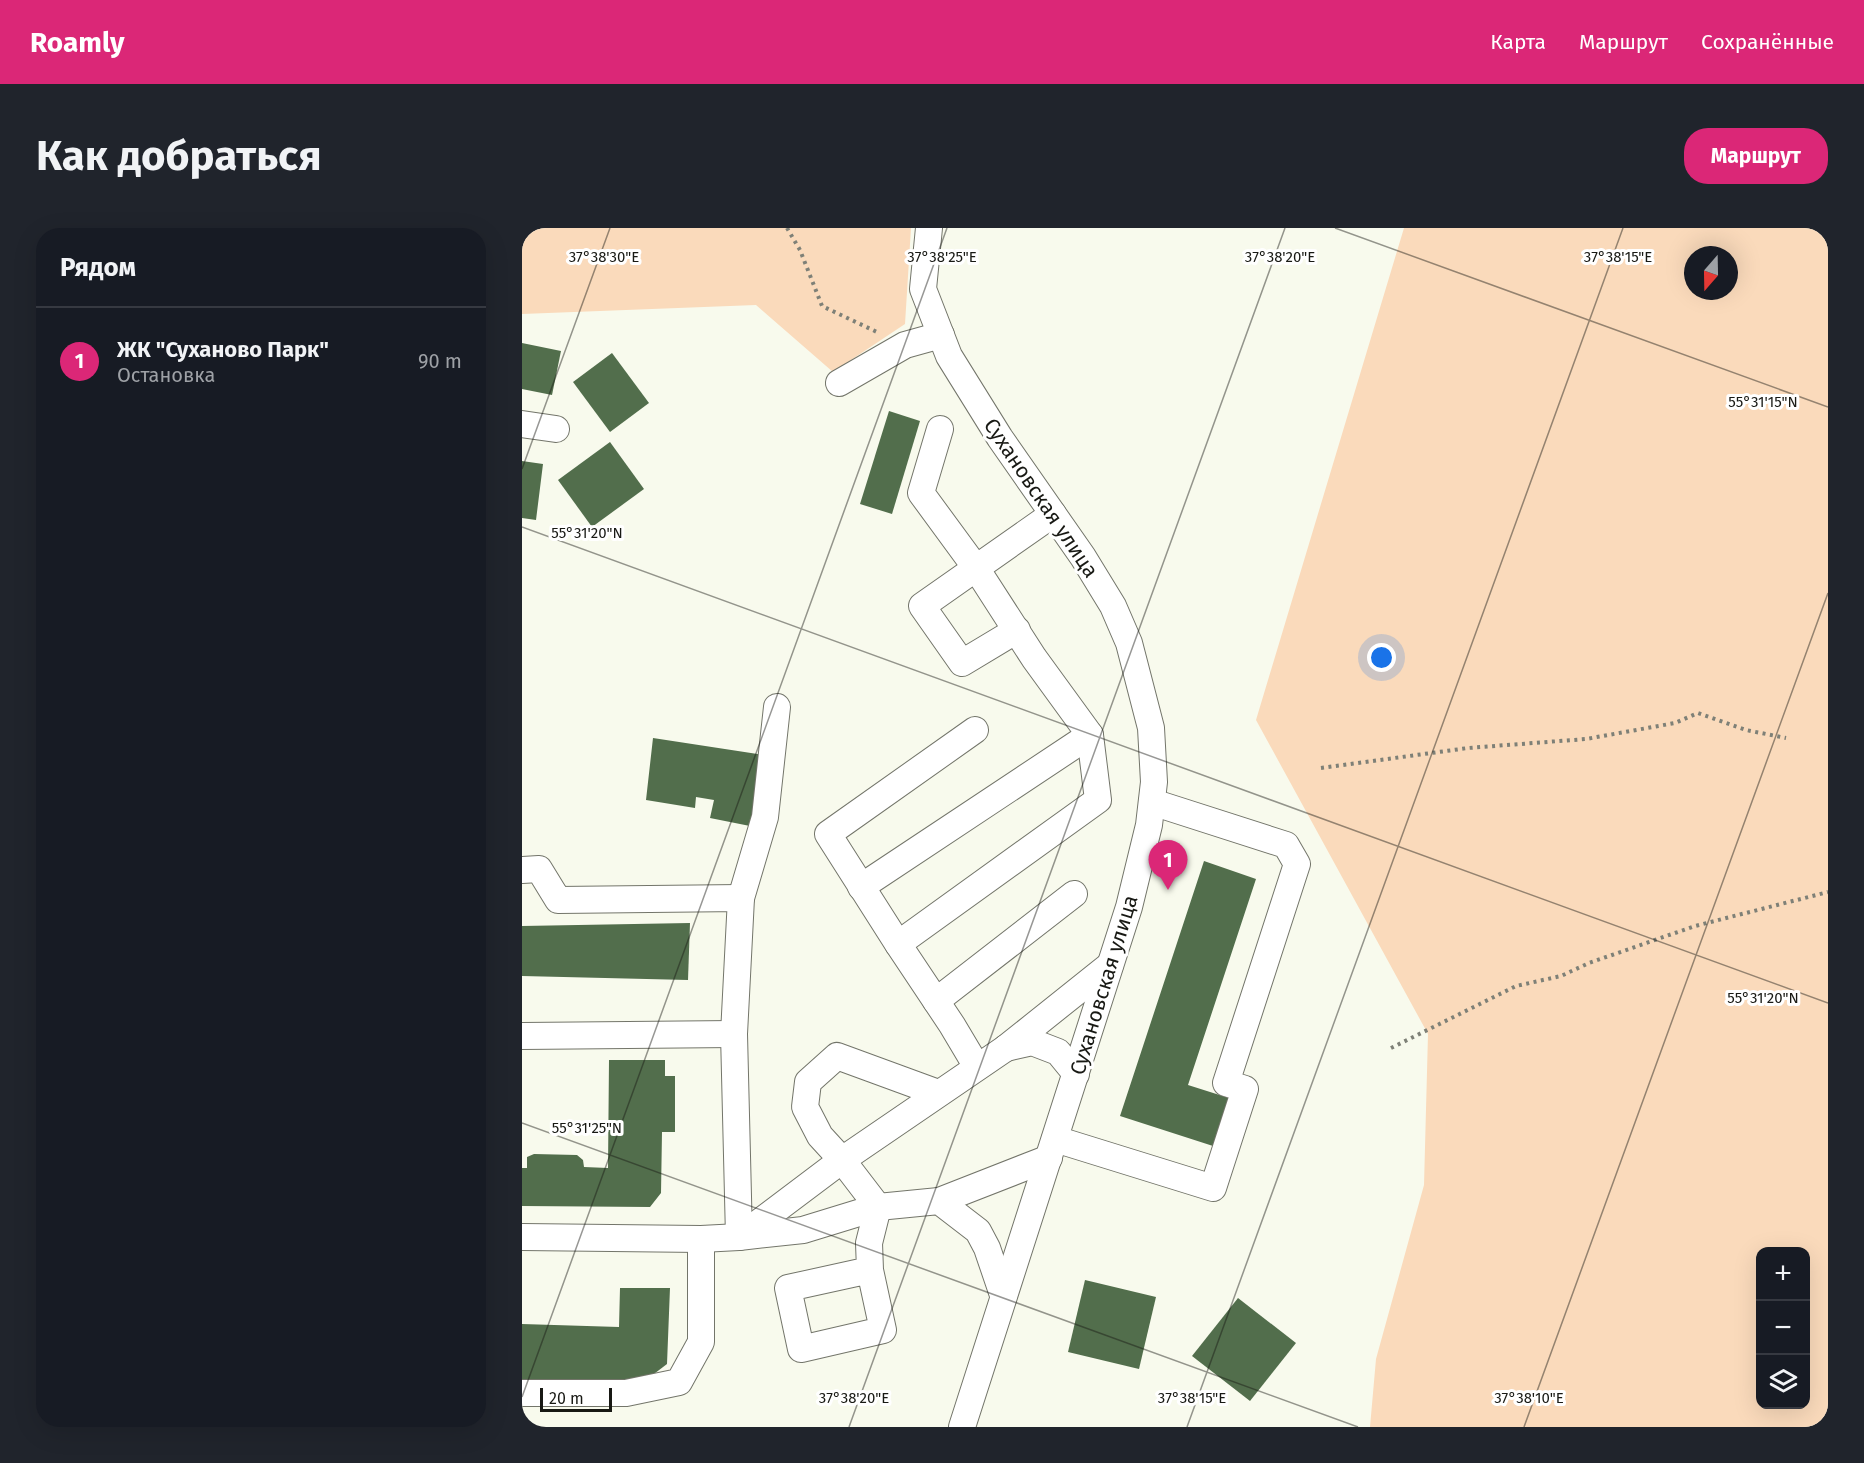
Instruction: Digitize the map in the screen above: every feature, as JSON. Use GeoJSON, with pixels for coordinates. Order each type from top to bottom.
{"type":"FeatureCollection","features":[{"type":"Feature","properties":{"kind":"street","name":"Сухановская улица"},"geometry":{"type":"LineString","coordinates":[[929,228],[923,289],[949,356],[972,396],[1083,557],[1113,606],[1129,644],[1151,728],[1154,782],[1149,825],[1129,907],[962,1427]]}},
{"type":"Feature","properties":{"kind":"street"},"geometry":{"type":"LineString","coordinates":[[839,383],[905,345],[941,335]]}},
{"type":"Feature","properties":{"kind":"street"},"geometry":{"type":"LineString","coordinates":[[522,424],[556,429]]}},
{"type":"Feature","properties":{"kind":"street"},"geometry":{"type":"LineString","coordinates":[[898,944],[1098,801],[1090,735],[1034,658],[976,568],[921,493],[940,429]]}},
{"type":"Feature","properties":{"kind":"street"},"geometry":{"type":"LineString","coordinates":[[1017,630],[962,663],[922,606],[1053,514]]}},
{"type":"Feature","properties":{"kind":"street"},"geometry":{"type":"LineString","coordinates":[[739,1237],[734,1034],[741,898],[765,816],[777,707]]}},
{"type":"Feature","properties":{"kind":"street"},"geometry":{"type":"LineString","coordinates":[[975,730],[828,834],[977,1067]]}},
{"type":"Feature","properties":{"kind":"street"},"geometry":{"type":"LineString","coordinates":[[861,887],[1090,735]]}},
{"type":"Feature","properties":{"kind":"street"},"geometry":{"type":"LineString","coordinates":[[522,1236],[701,1239],[804,1230],[878,1207],[939,1201],[1052,1148],[1213,1188],[1245,1089],[1226,1083],[1297,864],[1286,845],[1152,802]]}},
{"type":"Feature","properties":{"kind":"street"},"geometry":{"type":"LineString","coordinates":[[522,870],[539,869],[558,900],[741,898]]}},
{"type":"Feature","properties":{"kind":"street"},"geometry":{"type":"LineString","coordinates":[[936,1001],[1074,894]]}},
{"type":"Feature","properties":{"kind":"street"},"geometry":{"type":"LineString","coordinates":[[739,1237],[842,1160],[1006,1048],[1110,965]]}},
{"type":"Feature","properties":{"kind":"street"},"geometry":{"type":"LineString","coordinates":[[522,1035],[734,1034]]}},
{"type":"Feature","properties":{"kind":"street"},"geometry":{"type":"LineString","coordinates":[[1006,1048],[1032,1042],[1058,1052],[1076,1074]]}},
{"type":"Feature","properties":{"kind":"street"},"geometry":{"type":"LineString","coordinates":[[878,1207],[842,1160],[820,1137],[804,1107],[808,1082],[837,1056],[938,1093]]}},
{"type":"Feature","properties":{"kind":"street"},"geometry":{"type":"LineString","coordinates":[[939,1201],[978,1231],[987,1248],[1003,1295]]}},
{"type":"Feature","properties":{"kind":"street"},"geometry":{"type":"LineString","coordinates":[[870,1270],[868,1243],[878,1207]]}},
{"type":"Feature","properties":{"kind":"street"},"geometry":{"type":"LineString","coordinates":[[522,1393],[627,1394],[679,1382],[700,1342],[701,1239]]}},
{"type":"Feature","properties":{"kind":"path"},"geometry":{"type":"LineString","coordinates":[[787,228],[800,250],[822,306],[905,345]]}},
{"type":"Feature","properties":{"kind":"path"},"geometry":{"type":"LineString","coordinates":[[1321,768],[1468,748],[1586,739],[1675,723],[1698,713],[1746,730],[1786,738]]}},
{"type":"Feature","properties":{"kind":"path"},"geometry":{"type":"LineString","coordinates":[[1391,1048],[1516,986],[1561,976],[1588,963],[1695,926],[1828,892]]}},
{"type":"Feature","properties":{"kind":"shaded area"},"geometry":{"type":"Polygon","coordinates":[[[522,228],[911,228],[905,324],[833,372],[756,305],[522,314],[522,228]]]}},
{"type":"Feature","properties":{"kind":"shaded area"},"geometry":{"type":"Polygon","coordinates":[[[1404,228],[1828,228],[1828,1427],[1370,1427],[1376,1359],[1424,1185],[1428,1034],[1256,720],[1404,228]]]}},
{"type":"Feature","properties":{"kind":"building"},"geometry":{"type":"Polygon","coordinates":[[[522,343],[561,351],[552,395],[522,389],[522,343]]]}},
{"type":"Feature","properties":{"kind":"building"},"geometry":{"type":"Polygon","coordinates":[[[612,353],[649,403],[610,432],[573,382],[612,353]]]}},
{"type":"Feature","properties":{"kind":"building"},"geometry":{"type":"Polygon","coordinates":[[[889,411],[920,421],[892,514],[860,504],[889,411]]]}},
{"type":"Feature","properties":{"kind":"building"},"geometry":{"type":"Polygon","coordinates":[[[610,442],[644,489],[592,527],[558,480],[610,442]]]}},
{"type":"Feature","properties":{"kind":"building"},"geometry":{"type":"Polygon","coordinates":[[[522,461],[543,464],[536,520],[522,518],[522,461]]]}},
{"type":"Feature","properties":{"kind":"building"},"geometry":{"type":"Polygon","coordinates":[[[653,738],[771,756],[760,828],[710,818],[714,800],[696,797],[695,808],[646,800],[653,738]]]}},
{"type":"Feature","properties":{"kind":"building"},"geometry":{"type":"Polygon","coordinates":[[[1204,861],[1256,879],[1188,1085],[1229,1098],[1213,1146],[1120,1116],[1204,861]]]}},
{"type":"Feature","properties":{"kind":"building"},"geometry":{"type":"Polygon","coordinates":[[[690,923],[688,980],[522,976],[522,926],[690,923]]]}},
{"type":"Feature","properties":{"kind":"building"},"geometry":{"type":"Polygon","coordinates":[[[609,1060],[665,1060],[665,1076],[675,1076],[675,1132],[662,1132],[661,1193],[650,1207],[522,1206],[522,1168],[527,1168],[527,1157],[534,1154],[577,1155],[583,1160],[584,1167],[608,1168],[609,1060]]]}},
{"type":"Feature","properties":{"kind":"building"},"geometry":{"type":"Polygon","coordinates":[[[1085,1280],[1156,1297],[1139,1369],[1068,1352],[1085,1280]]]}},
{"type":"Feature","properties":{"kind":"building"},"geometry":{"type":"Polygon","coordinates":[[[620,1288],[670,1288],[667,1364],[646,1380],[522,1379],[522,1324],[619,1327],[620,1288]]]}},
{"type":"Feature","properties":{"kind":"building"},"geometry":{"type":"Polygon","coordinates":[[[1238,1298],[1296,1343],[1250,1401],[1192,1356],[1238,1298]]]}},
{"type":"Feature","properties":{"kind":"place","name":"ЖК \"Суханово Парк\""},"geometry":{"type":"Point","coordinates":[1168,890]}}]}
